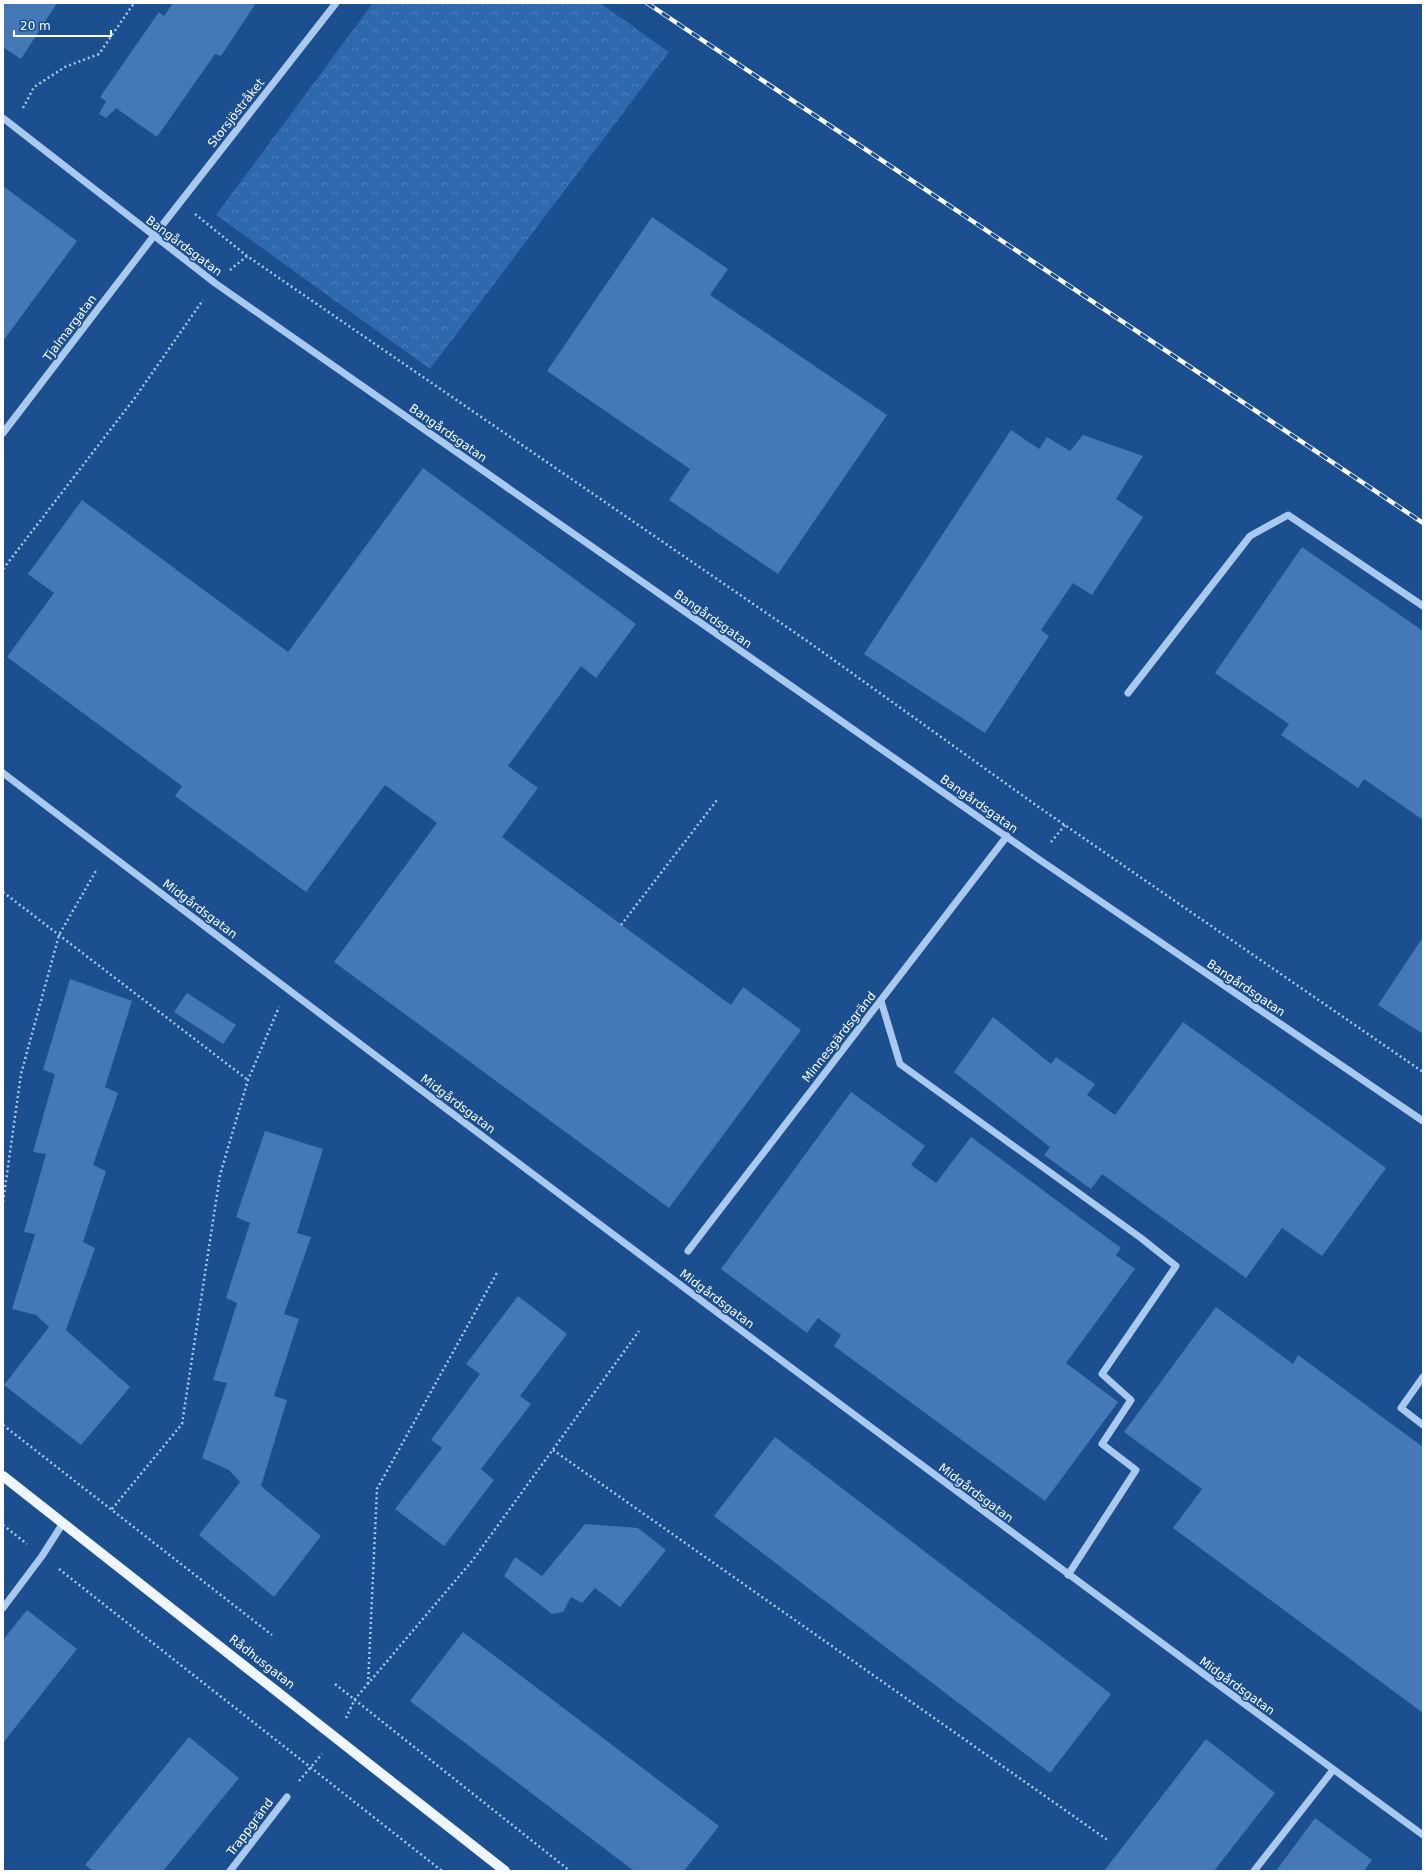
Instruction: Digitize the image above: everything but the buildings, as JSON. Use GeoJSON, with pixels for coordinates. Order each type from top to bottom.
{"type":"FeatureCollection","features":[{"type":"Feature","properties":{"kind":"main road","name":"Rådhusgatan"},"geometry":{"type":"LineString","coordinates":[[3,1476],[505,1871]]}},
{"type":"Feature","properties":{"kind":"street","name":"Storsjöstråket"},"geometry":{"type":"LineString","coordinates":[[154,237],[336,3]]}},
{"type":"Feature","properties":{"kind":"street","name":"Bangårdsgatan"},"geometry":{"type":"LineString","coordinates":[[3,118],[215,283],[1145,933],[1423,1121]]}},
{"type":"Feature","properties":{"kind":"street","name":"Tjalmargatan"},"geometry":{"type":"LineString","coordinates":[[3,433],[154,237]]}},
{"type":"Feature","properties":{"kind":"street"},"geometry":{"type":"LineString","coordinates":[[1128,694],[1250,536],[1288,515],[1423,606]]}},
{"type":"Feature","properties":{"kind":"street","name":"Midgårdsgatan"},"geometry":{"type":"LineString","coordinates":[[3,774],[1068,1575],[1423,1835]]}},
{"type":"Feature","properties":{"kind":"street","name":"Minnesgärdsgränd"},"geometry":{"type":"LineString","coordinates":[[688,1251],[882,1001],[1007,836]]}},
{"type":"Feature","properties":{"kind":"street"},"geometry":{"type":"LineString","coordinates":[[882,1001],[900,1064],[1141,1238],[1176,1266],[1102,1374],[1130,1400],[1102,1444],[1136,1470],[1068,1575]]}},
{"type":"Feature","properties":{"kind":"street"},"geometry":{"type":"LineString","coordinates":[[1423,1377],[1402,1408],[1423,1425]]}},
{"type":"Feature","properties":{"kind":"street"},"geometry":{"type":"LineString","coordinates":[[3,1608],[42,1556],[63,1523]]}},
{"type":"Feature","properties":{"kind":"street"},"geometry":{"type":"LineString","coordinates":[[1254,1871],[1333,1770]]}},
{"type":"Feature","properties":{"kind":"street","name":"Trappgränd"},"geometry":{"type":"LineString","coordinates":[[230,1871],[287,1797]]}},
{"type":"Feature","properties":{"kind":"path"},"geometry":{"type":"LineString","coordinates":[[14,126],[34,87],[65,67],[99,54],[134,3]]}},
{"type":"Feature","properties":{"kind":"path"},"geometry":{"type":"LineString","coordinates":[[180,202],[246,256],[810,642],[1040,808],[1423,1072]]}},
{"type":"Feature","properties":{"kind":"path"},"geometry":{"type":"LineString","coordinates":[[3,569],[134,399],[215,283],[246,256]]}},
{"type":"Feature","properties":{"kind":"path"},"geometry":{"type":"LineString","coordinates":[[621,925],[717,800]]}},
{"type":"Feature","properties":{"kind":"path"},"geometry":{"type":"LineString","coordinates":[[3,1202],[21,1074],[59,935],[107,852]]}},
{"type":"Feature","properties":{"kind":"path"},"geometry":{"type":"LineString","coordinates":[[3,892],[248,1080]]}},
{"type":"Feature","properties":{"kind":"path"},"geometry":{"type":"LineString","coordinates":[[112,1509],[182,1424],[220,1175],[248,1080],[286,988]]}},
{"type":"Feature","properties":{"kind":"path"},"geometry":{"type":"LineString","coordinates":[[368,1684],[377,1489],[498,1271]]}},
{"type":"Feature","properties":{"kind":"path"},"geometry":{"type":"LineString","coordinates":[[355,1699],[472,1561],[639,1331]]}},
{"type":"Feature","properties":{"kind":"path"},"geometry":{"type":"LineString","coordinates":[[3,1425],[272,1635]]}},
{"type":"Feature","properties":{"kind":"path"},"geometry":{"type":"LineString","coordinates":[[553,1450],[1108,1842]]}},
{"type":"Feature","properties":{"kind":"path"},"geometry":{"type":"LineString","coordinates":[[3,1525],[442,1871]]}},
{"type":"Feature","properties":{"kind":"path"},"geometry":{"type":"LineString","coordinates":[[335,1684],[570,1871]]}},
{"type":"Feature","properties":{"kind":"green space"},"geometry":{"type":"Polygon","coordinates":[[[373,3],[600,3],[669,52],[430,369],[216,215],[373,3]]]}},
{"type":"Feature","properties":{"kind":"railway"},"geometry":{"type":"LineString","coordinates":[[647,3],[1423,523]]}}]}
